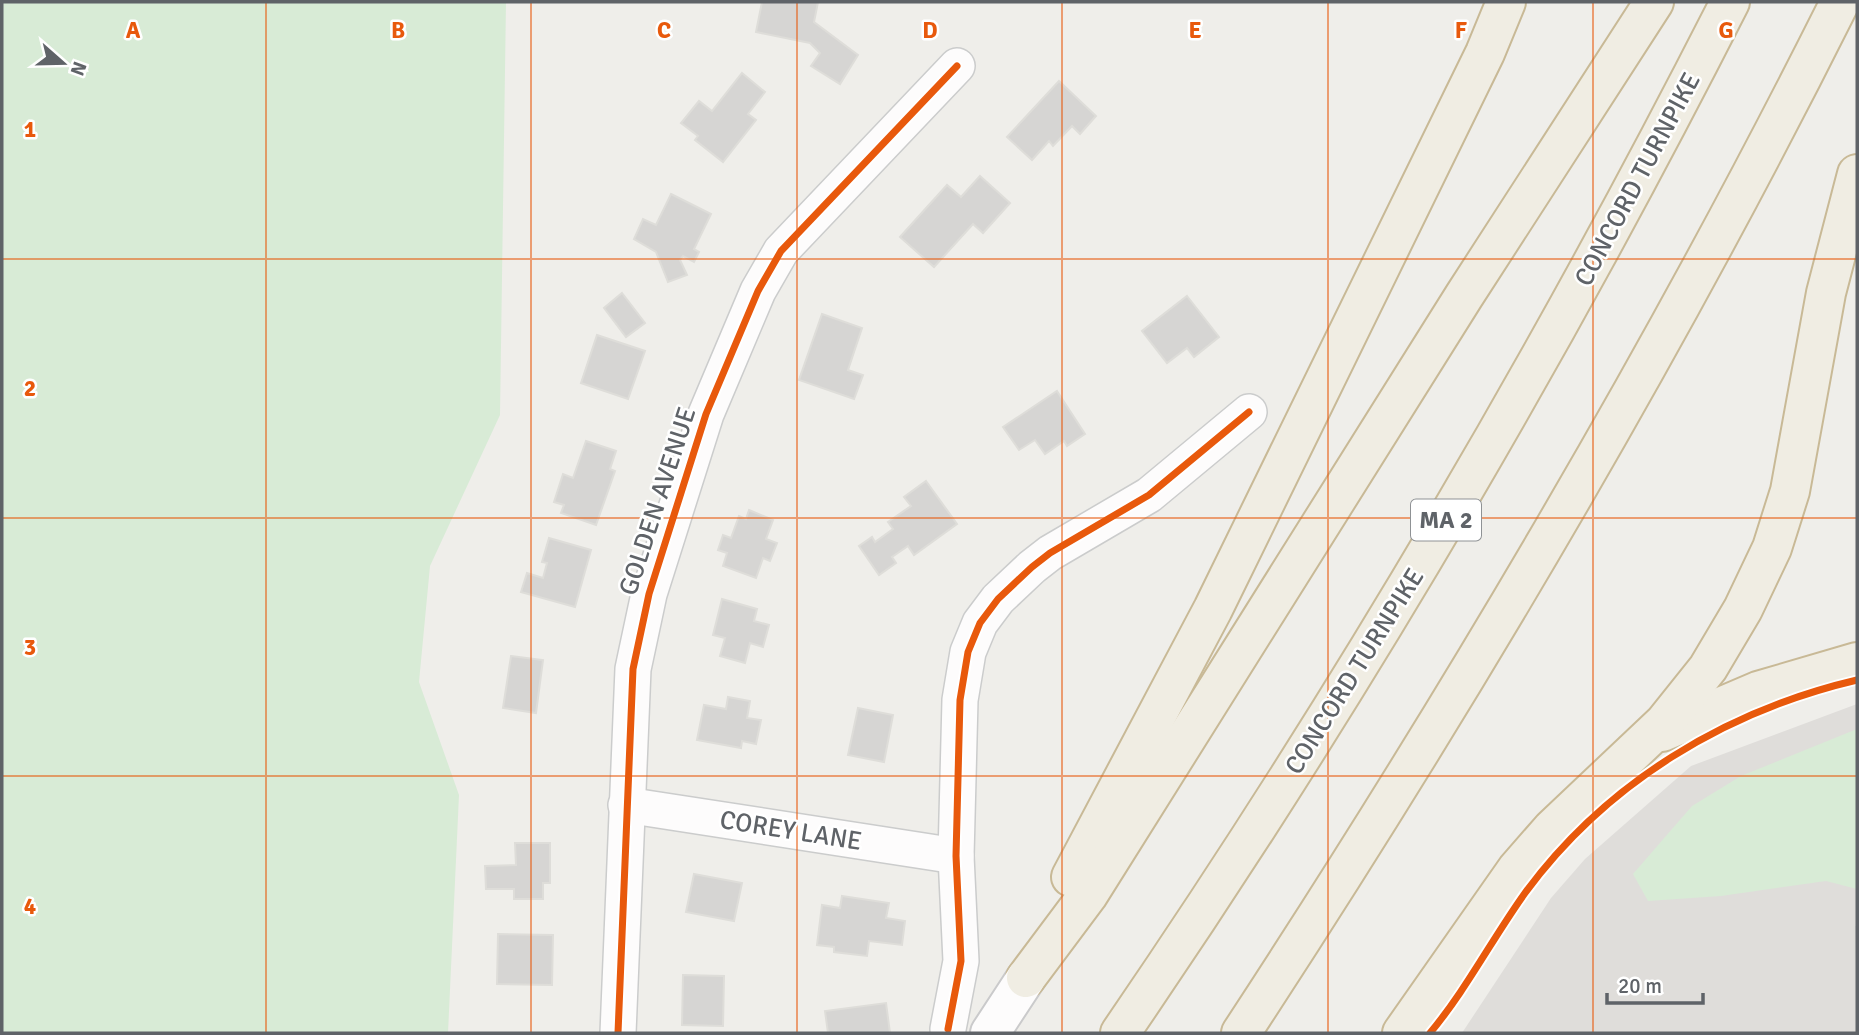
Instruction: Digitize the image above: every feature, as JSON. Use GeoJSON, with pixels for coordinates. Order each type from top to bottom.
{"type":"FeatureCollection","features":[{"type":"Feature","properties":{"kind":"highway"},"geometry":{"type":"LineString","coordinates":[[1026,978],[1069,882],[1213,609],[1485,53],[1506,2]]}},
{"type":"Feature","properties":{"kind":"highway"},"geometry":{"type":"LineString","coordinates":[[1026,978],[1088,895],[1464,296],[1654,2]]}},
{"type":"Feature","properties":{"kind":"highway","name":"CONCORD TURNPIKE"},"geometry":{"type":"LineString","coordinates":[[1120,1033],[1300,759],[1481,461],[1594,260],[1730,2]]}},
{"type":"Feature","properties":{"kind":"highway"},"geometry":{"type":"LineString","coordinates":[[1241,1033],[1397,790],[1571,500],[1747,182],[1840,2]]}},
{"type":"Feature","properties":{"kind":"highway"},"geometry":{"type":"LineString","coordinates":[[1402,1033],[1500,891],[1536,847],[1650,737],[1695,686],[1748,599],[1775,538],[1795,471],[1826,293],[1857,174]]}},
{"type":"Feature","properties":{"kind":"highway"},"geometry":{"type":"LineString","coordinates":[[1650,737],[1758,691],[1857,663]]}},
{"type":"Feature","properties":{"kind":"main road"},"geometry":{"type":"LineString","coordinates":[[990,1033],[1026,978]]}},
{"type":"Feature","properties":{"kind":"street","name":"GOLDEN AVENUE"},"geometry":{"type":"LineString","coordinates":[[618,1033],[630,692],[642,620],[678,493],[706,414],[768,270],[794,235],[957,66]]}},
{"type":"Feature","properties":{"kind":"street"},"geometry":{"type":"LineString","coordinates":[[948,1028],[961,961],[956,856],[960,700],[964,666],[980,623],[998,599],[1050,553],[1149,495],[1249,412]]}},
{"type":"Feature","properties":{"kind":"street","name":"COREY LANE"},"geometry":{"type":"LineString","coordinates":[[626,805],[956,856]]}},
{"type":"Feature","properties":{"kind":"shaded area"},"geometry":{"type":"Polygon","coordinates":[[[1857,704],[1857,1033],[1462,1033],[1551,898],[1585,859],[1691,766],[1857,704]]]}},
{"type":"Feature","properties":{"kind":"green space"},"geometry":{"type":"Polygon","coordinates":[[[2,2],[506,2],[500,415],[430,566],[419,682],[459,795],[448,1033],[2,1033],[2,2]]]}},
{"type":"Feature","properties":{"kind":"green space"},"geometry":{"type":"Polygon","coordinates":[[[1857,729],[1857,889],[1826,881],[1721,896],[1648,901],[1633,874],[1692,806],[1741,776],[1857,729]]]}},
{"type":"Feature","properties":{"kind":"building"},"geometry":{"type":"Polygon","coordinates":[[[762,2],[818,2],[814,22],[858,55],[840,84],[811,66],[820,53],[810,43],[756,32],[762,2]]]}},
{"type":"Feature","properties":{"kind":"building"},"geometry":{"type":"Polygon","coordinates":[[[742,73],[765,92],[748,114],[756,120],[723,162],[695,140],[698,136],[681,123],[699,101],[712,111],[742,73]]]}},
{"type":"Feature","properties":{"kind":"building"},"geometry":{"type":"Polygon","coordinates":[[[1059,81],[1096,116],[1080,134],[1072,126],[1053,146],[1049,141],[1032,160],[1007,137],[1059,81]]]}},
{"type":"Feature","properties":{"kind":"building"},"geometry":{"type":"Polygon","coordinates":[[[980,176],[1010,203],[983,233],[973,224],[934,267],[900,237],[947,185],[961,197],[980,176]]]}},
{"type":"Feature","properties":{"kind":"building"},"geometry":{"type":"Polygon","coordinates":[[[671,194],[711,214],[694,249],[699,252],[694,262],[683,256],[680,260],[687,275],[668,282],[656,252],[634,239],[643,219],[656,225],[671,194]]]}},
{"type":"Feature","properties":{"kind":"building"},"geometry":{"type":"Polygon","coordinates":[[[622,293],[645,323],[626,337],[604,308],[622,293]]]}},
{"type":"Feature","properties":{"kind":"building"},"geometry":{"type":"Polygon","coordinates":[[[1187,296],[1219,337],[1194,357],[1187,348],[1167,363],[1142,331],[1187,296]]]}},
{"type":"Feature","properties":{"kind":"building"},"geometry":{"type":"Polygon","coordinates":[[[822,314],[862,328],[848,370],[863,375],[854,399],[799,380],[822,314]]]}},
{"type":"Feature","properties":{"kind":"building"},"geometry":{"type":"Polygon","coordinates":[[[597,335],[645,351],[628,399],[581,383],[597,335]]]}},
{"type":"Feature","properties":{"kind":"building"},"geometry":{"type":"Polygon","coordinates":[[[1057,391],[1085,434],[1067,446],[1064,441],[1045,454],[1035,440],[1019,450],[1003,427],[1057,391]]]}},
{"type":"Feature","properties":{"kind":"building"},"geometry":{"type":"Polygon","coordinates":[[[586,441],[616,451],[610,469],[615,471],[596,525],[561,513],[564,505],[554,502],[563,474],[573,478],[586,441]]]}},
{"type":"Feature","properties":{"kind":"building"},"geometry":{"type":"Polygon","coordinates":[[[926,481],[957,524],[914,555],[908,546],[892,557],[896,563],[879,575],[859,546],[872,537],[875,542],[893,529],[888,522],[911,506],[904,497],[926,481]]]}},
{"type":"Feature","properties":{"kind":"building"},"geometry":{"type":"Polygon","coordinates":[[[749,510],[773,520],[766,539],[777,543],[770,561],[763,558],[756,578],[723,566],[727,553],[718,550],[723,535],[731,538],[739,516],[746,519],[749,510]]]}},
{"type":"Feature","properties":{"kind":"building"},"geometry":{"type":"Polygon","coordinates":[[[549,538],[591,550],[575,607],[521,592],[527,573],[543,578],[547,563],[542,562],[549,538]]]}},
{"type":"Feature","properties":{"kind":"building"},"geometry":{"type":"Polygon","coordinates":[[[722,599],[757,609],[754,621],[769,625],[763,647],[750,643],[745,663],[720,656],[725,638],[713,635],[722,599]]]}},
{"type":"Feature","properties":{"kind":"building"},"geometry":{"type":"Polygon","coordinates":[[[511,656],[543,660],[536,713],[503,708],[511,656]]]}},
{"type":"Feature","properties":{"kind":"building"},"geometry":{"type":"Polygon","coordinates":[[[728,697],[750,701],[747,718],[761,720],[756,744],[742,741],[741,748],[697,740],[704,705],[726,709],[728,697]]]}},
{"type":"Feature","properties":{"kind":"building"},"geometry":{"type":"Polygon","coordinates":[[[858,708],[893,715],[884,762],[848,755],[858,708]]]}},
{"type":"Feature","properties":{"kind":"building"},"geometry":{"type":"Polygon","coordinates":[[[515,843],[550,843],[550,883],[543,883],[543,899],[514,899],[514,889],[486,889],[485,866],[516,865],[515,843]]]}},
{"type":"Feature","properties":{"kind":"building"},"geometry":{"type":"Polygon","coordinates":[[[694,874],[742,883],[734,921],[686,912],[694,874]]]}},
{"type":"Feature","properties":{"kind":"building"},"geometry":{"type":"Polygon","coordinates":[[[842,896],[889,903],[886,918],[905,921],[902,945],[869,941],[867,956],[834,952],[834,947],[817,945],[822,905],[840,908],[842,896]]]}},
{"type":"Feature","properties":{"kind":"building"},"geometry":{"type":"Polygon","coordinates":[[[1854,925],[1857,925],[1857,957],[1855,957],[1854,925]]]}},
{"type":"Feature","properties":{"kind":"building"},"geometry":{"type":"Polygon","coordinates":[[[498,934],[553,935],[552,985],[497,984],[498,934]]]}},
{"type":"Feature","properties":{"kind":"building"},"geometry":{"type":"Polygon","coordinates":[[[683,975],[724,976],[723,1026],[682,1025],[683,975]]]}},
{"type":"Feature","properties":{"kind":"building"},"geometry":{"type":"Polygon","coordinates":[[[886,1003],[890,1033],[828,1033],[825,1011],[886,1003]]]}},
{"type":"Feature","properties":{"kind":"cycle path"},"geometry":{"type":"LineString","coordinates":[[618,1033],[633,669],[649,594],[706,414],[758,291],[781,251],[957,66]]}},
{"type":"Feature","properties":{"kind":"cycle path"},"geometry":{"type":"LineString","coordinates":[[948,1029],[961,961],[956,856],[960,700],[968,652],[980,623],[998,599],[1032,567],[1050,553],[1149,495],[1249,412]]}},
{"type":"Feature","properties":{"kind":"cycle path"},"geometry":{"type":"LineString","coordinates":[[1430,1033],[1525,893],[1557,854],[1592,818],[1631,785],[1715,732],[1761,711],[1857,680]]}}]}
